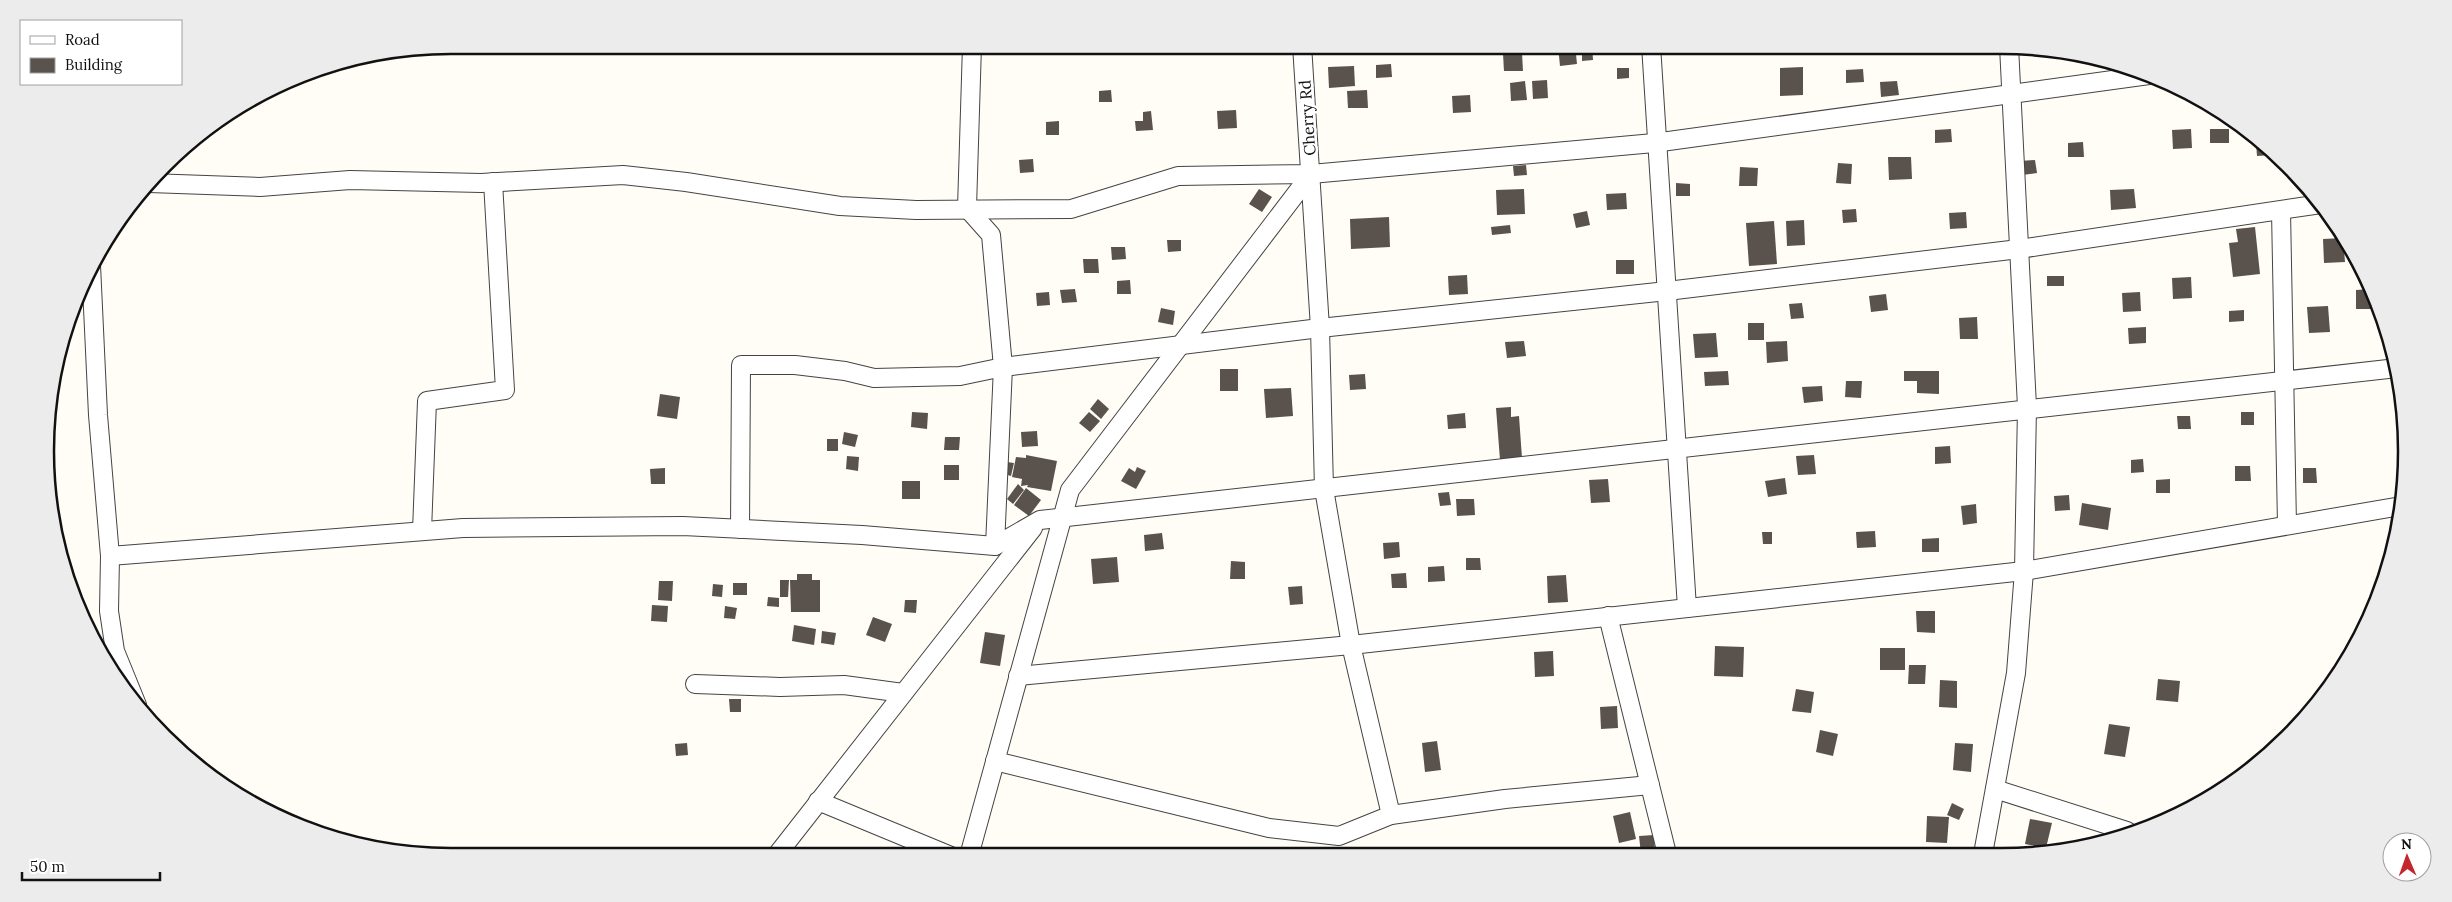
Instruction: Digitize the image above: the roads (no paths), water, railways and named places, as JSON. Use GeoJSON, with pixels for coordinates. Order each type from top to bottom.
{"type":"FeatureCollection","features":[{"type":"Feature","properties":{"kind":"street"},"geometry":{"type":"LineString","coordinates":[[972,54],[967,208],[991,235],[1002,367],[995,546]]}},
{"type":"Feature","properties":{"kind":"street","name":"Cherry Rd"},"geometry":{"type":"LineString","coordinates":[[1303,54],[1320,328],[1324,489],[1352,645],[1391,815]]}},
{"type":"Feature","properties":{"kind":"street"},"geometry":{"type":"LineString","coordinates":[[1652,54],[1687,608]]}},
{"type":"Feature","properties":{"kind":"street"},"geometry":{"type":"LineString","coordinates":[[1984,848],[2016,674],[2024,571],[2027,407],[2009,54]]}},
{"type":"Feature","properties":{"kind":"street"},"geometry":{"type":"LineString","coordinates":[[157,183],[260,187],[350,180],[493,182],[623,175],[686,182],[840,206],[916,210],[967,208],[1071,209],[1178,176],[1312,182],[1657,142],[2134,77]]}},
{"type":"Feature","properties":{"kind":"street"},"geometry":{"type":"LineString","coordinates":[[422,531],[427,401],[505,390],[493,182]]}},
{"type":"Feature","properties":{"kind":"street"},"geometry":{"type":"LineString","coordinates":[[782,848],[1040,520],[1070,490],[1178,345],[1312,182]]}},
{"type":"Feature","properties":{"kind":"street"},"geometry":{"type":"LineString","coordinates":[[740,529],[741,365],[795,365],[845,371],[874,378],[960,376],[1002,367],[1178,345],[1667,291],[2019,249],[2281,211],[2312,204]]}},
{"type":"Feature","properties":{"kind":"street"},"geometry":{"type":"LineString","coordinates":[[2281,211],[2287,526]]}},
{"type":"Feature","properties":{"kind":"street"},"geometry":{"type":"LineString","coordinates":[[92,282],[98,415],[110,556],[109,611],[115,651],[127,680]]}},
{"type":"Feature","properties":{"kind":"street"},"geometry":{"type":"LineString","coordinates":[[110,556],[463,528],[683,526],[862,535],[995,546],[1040,520],[1677,449],[2027,407],[2390,369]]}},
{"type":"Feature","properties":{"kind":"street"},"geometry":{"type":"LineString","coordinates":[[971,848],[1070,490]]}},
{"type":"Feature","properties":{"kind":"street"},"geometry":{"type":"LineString","coordinates":[[1018,676],[1352,645],[2024,571],[2394,507]]}},
{"type":"Feature","properties":{"kind":"street"},"geometry":{"type":"LineString","coordinates":[[1608,616],[1666,848]]}},
{"type":"Feature","properties":{"kind":"street"},"geometry":{"type":"LineString","coordinates":[[695,684],[780,687],[844,685],[903,693]]}},
{"type":"Feature","properties":{"kind":"street"},"geometry":{"type":"LineString","coordinates":[[994,761],[1269,828],[1339,836],[1391,815],[1505,799],[1650,785]]}},
{"type":"Feature","properties":{"kind":"street"},"geometry":{"type":"LineString","coordinates":[[1995,789],[2122,829]]}},
{"type":"Feature","properties":{"kind":"street"},"geometry":{"type":"LineString","coordinates":[[818,801],[932,848]]}}]}
